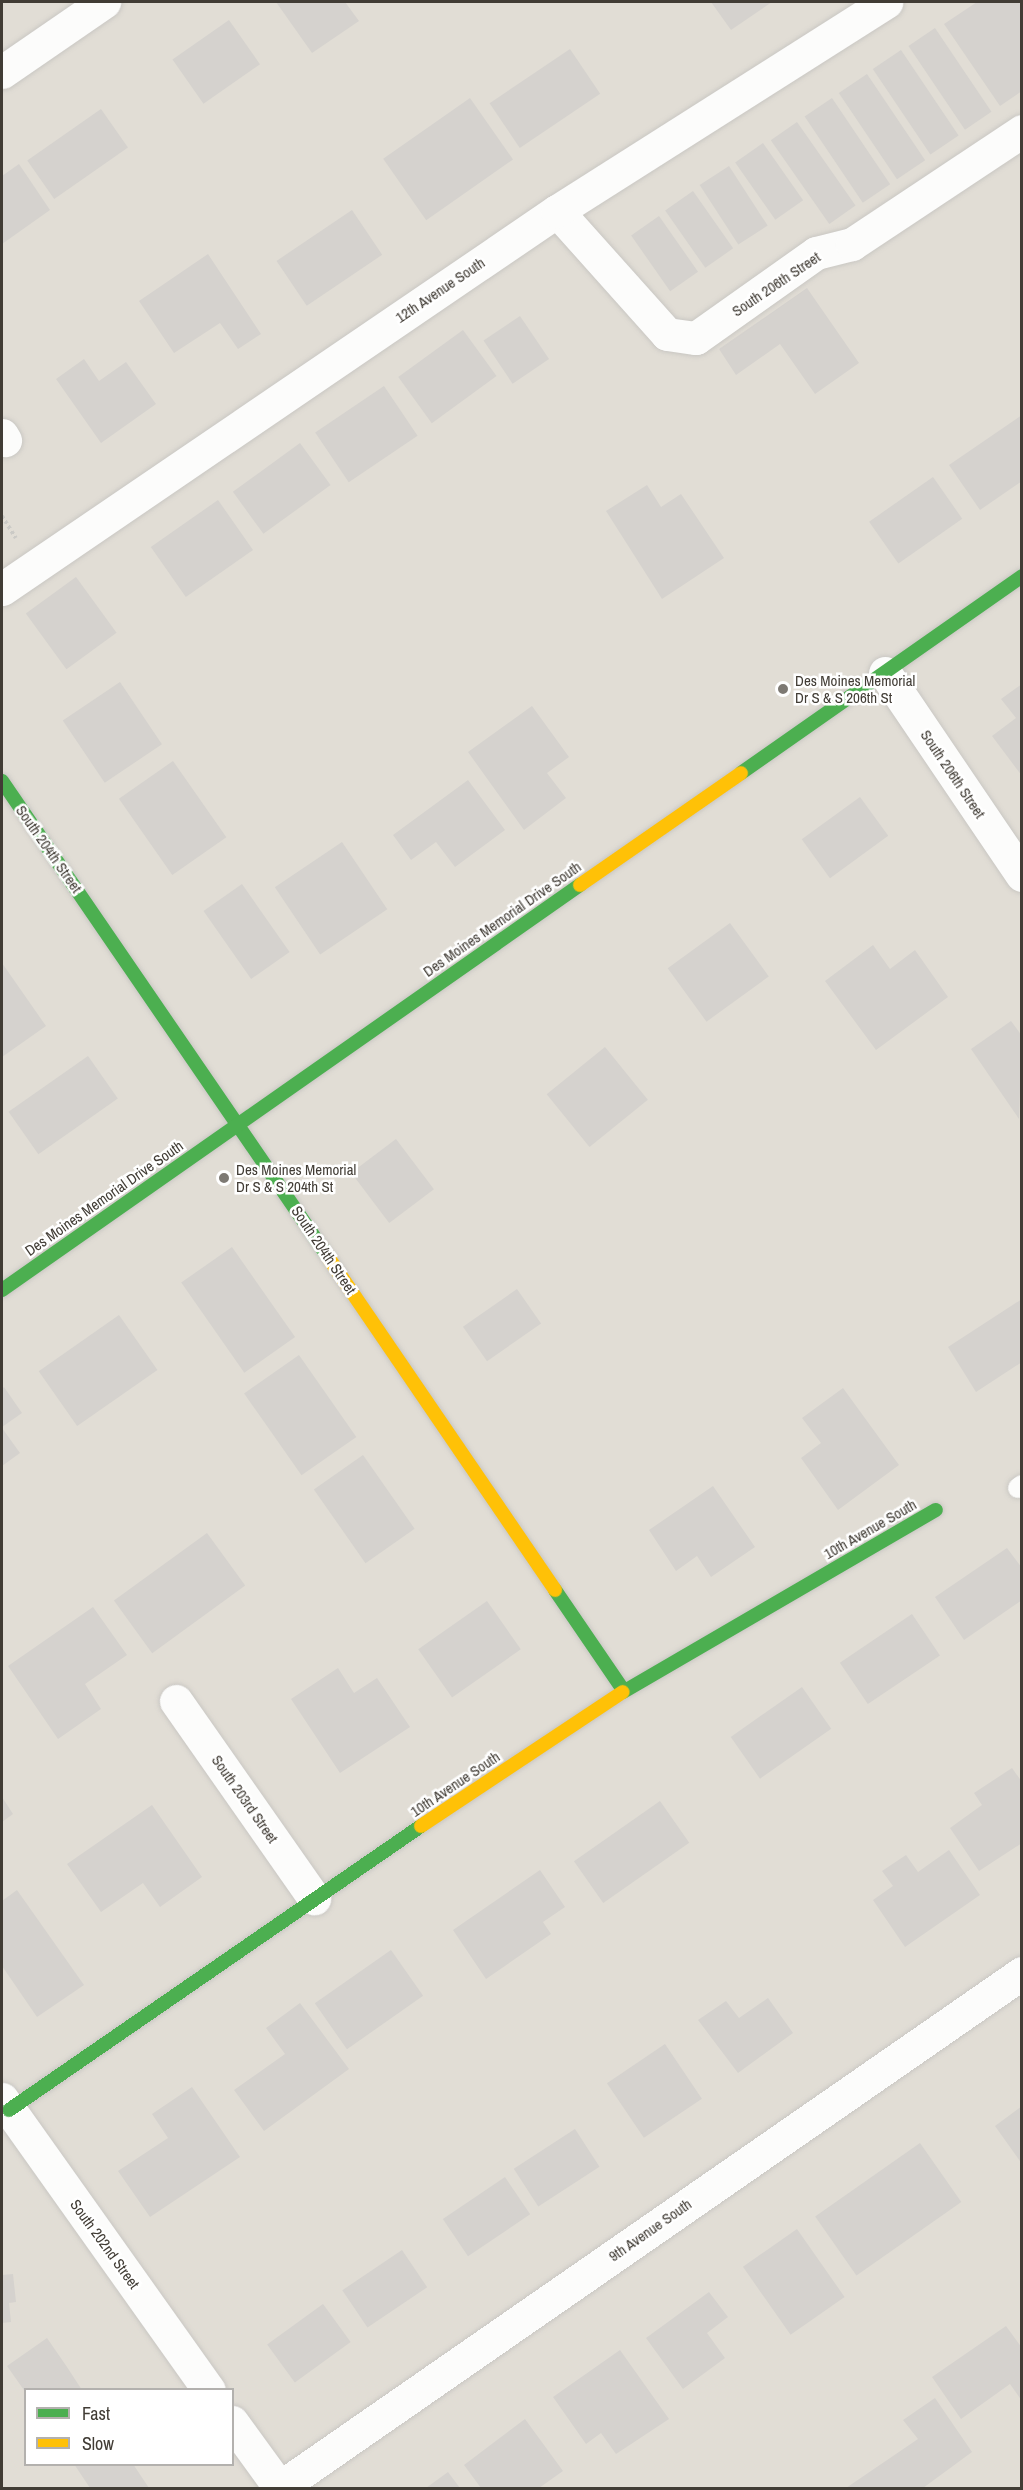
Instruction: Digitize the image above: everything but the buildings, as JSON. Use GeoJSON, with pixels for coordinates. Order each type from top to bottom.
{"type":"FeatureCollection","features":[{"type":"Feature","properties":{"kind":"street"},"geometry":{"type":"LineString","coordinates":[[2,72],[104,2]]}},
{"type":"Feature","properties":{"kind":"street","name":"12th Avenue South"},"geometry":{"type":"LineString","coordinates":[[2,589],[557,211],[886,2]]}},
{"type":"Feature","properties":{"kind":"street","name":"South 206th Street"},"geometry":{"type":"LineString","coordinates":[[557,211],[667,334],[696,338],[816,253],[852,244],[1022,131]]}},
{"type":"Feature","properties":{"kind":"street","name":"Des Moines Memorial Drive South"},"geometry":{"type":"LineString","coordinates":[[2,1290],[237,1123],[1022,576]]}},
{"type":"Feature","properties":{"kind":"street","name":"South 206th Street"},"geometry":{"type":"LineString","coordinates":[[885,673],[1021,873]]}},
{"type":"Feature","properties":{"kind":"street","name":"South 204th Street"},"geometry":{"type":"LineString","coordinates":[[2,781],[624,1691]]}},
{"type":"Feature","properties":{"kind":"street","name":"10th Avenue South"},"geometry":{"type":"LineString","coordinates":[[5,2105],[624,1691],[936,1510]]}},
{"type":"Feature","properties":{"kind":"street","name":"South 203rd Street"},"geometry":{"type":"LineString","coordinates":[[176,1701],[314,1898]]}},
{"type":"Feature","properties":{"kind":"street","name":"9th Avenue South"},"geometry":{"type":"LineString","coordinates":[[280,2488],[1022,1973]]}},
{"type":"Feature","properties":{"kind":"street","name":"South 202nd Street"},"geometry":{"type":"LineString","coordinates":[[5,2105],[208,2388]]}},
{"type":"Feature","properties":{"kind":"street"},"geometry":{"type":"LineString","coordinates":[[234,2425],[280,2488]]}},
{"type":"Feature","properties":{"kind":"shaded area"},"geometry":{"type":"Polygon","coordinates":[[[2,2],[1021,2],[1021,2488],[2,2488],[2,2]]]}},
{"type":"Feature","properties":{"kind":"traffic: fast"},"geometry":{"type":"LineString","coordinates":[[741,773],[1022,576]]}},
{"type":"Feature","properties":{"kind":"traffic: fast"},"geometry":{"type":"LineString","coordinates":[[2,781],[328,1257]]}},
{"type":"Feature","properties":{"kind":"traffic: fast"},"geometry":{"type":"LineString","coordinates":[[2,1290],[580,885]]}},
{"type":"Feature","properties":{"kind":"traffic: fast"},"geometry":{"type":"LineString","coordinates":[[623,1692],[936,1510]]}},
{"type":"Feature","properties":{"kind":"traffic: fast"},"geometry":{"type":"LineString","coordinates":[[555,1590],[624,1691]]}},
{"type":"Feature","properties":{"kind":"traffic: fast"},"geometry":{"type":"LineString","coordinates":[[9,2110],[421,1826]]}},
{"type":"Feature","properties":{"kind":"traffic: slow"},"geometry":{"type":"LineString","coordinates":[[580,885],[741,773]]}},
{"type":"Feature","properties":{"kind":"traffic: slow"},"geometry":{"type":"LineString","coordinates":[[328,1257],[555,1590]]}},
{"type":"Feature","properties":{"kind":"traffic: slow"},"geometry":{"type":"LineString","coordinates":[[421,1826],[623,1692]]}},
{"type":"Feature","properties":{"kind":"place","name":"Des Moines Memorial Dr S & S 206th St"},"geometry":{"type":"Point","coordinates":[783,689]}},
{"type":"Feature","properties":{"kind":"place","name":"Des Moines Memorial Dr S & S 204th St"},"geometry":{"type":"Point","coordinates":[224,1178]}}]}
